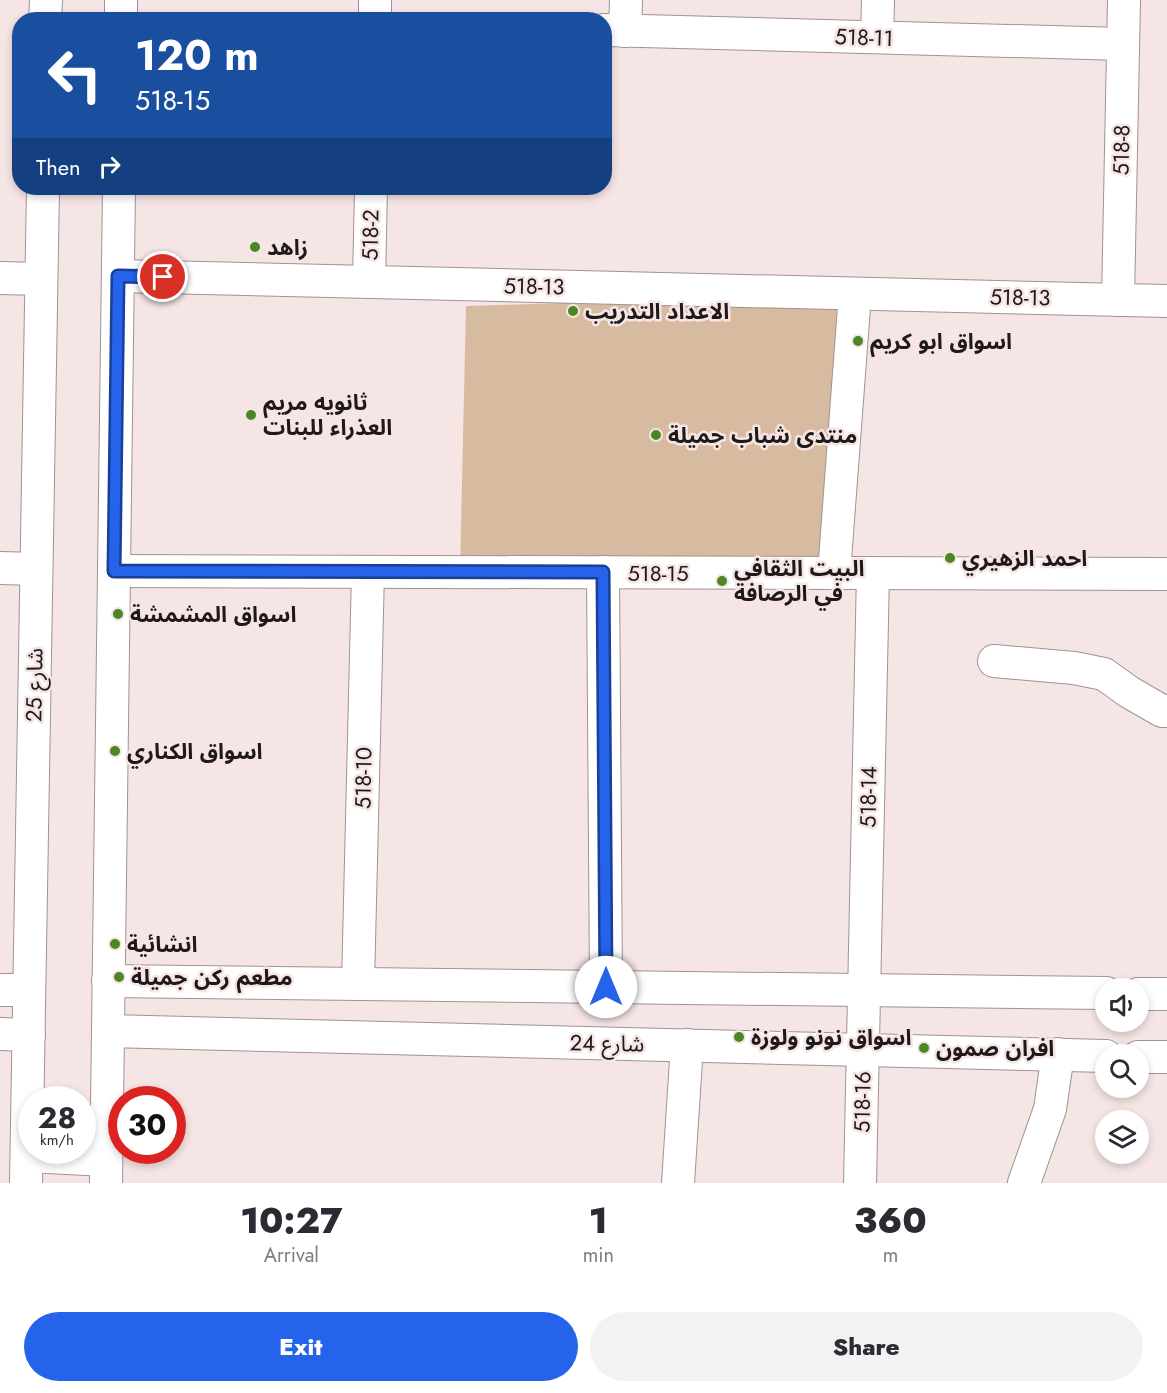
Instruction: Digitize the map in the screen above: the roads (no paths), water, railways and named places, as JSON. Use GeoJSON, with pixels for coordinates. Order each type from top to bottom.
{"type":"FeatureCollection","features":[{"type":"Feature","properties":{"kind":"street"},"geometry":{"type":"LineString","coordinates":[[615,30],[626,0]]}},
{"type":"Feature","properties":{"kind":"street"},"geometry":{"type":"LineString","coordinates":[[877,37],[878,0]]}},
{"type":"Feature","properties":{"kind":"street","name":"518-8"},"geometry":{"type":"LineString","coordinates":[[1118,300],[1124,0]]}},
{"type":"Feature","properties":{"kind":"street","name":"518-11"},"geometry":{"type":"LineString","coordinates":[[615,30],[1123,44]]}},
{"type":"Feature","properties":{"kind":"street","name":"شارع 25"},"geometry":{"type":"LineString","coordinates":[[27,1170],[14,1034],[14,990],[36,569],[43,195]]}},
{"type":"Feature","properties":{"kind":"street"},"geometry":{"type":"LineString","coordinates":[[27,1170],[106,1172],[119,195]]}},
{"type":"Feature","properties":{"kind":"street","name":"518-2"},"geometry":{"type":"LineString","coordinates":[[369,282],[371,195]]}},
{"type":"Feature","properties":{"kind":"street","name":"518-13"},"geometry":{"type":"LineString","coordinates":[[118,276],[1167,301]]}},
{"type":"Feature","properties":{"kind":"street"},"geometry":{"type":"LineString","coordinates":[[0,278],[41,279]]}},
{"type":"Feature","properties":{"kind":"street"},"geometry":{"type":"LineString","coordinates":[[834,573],[855,294]]}},
{"type":"Feature","properties":{"kind":"street"},"geometry":{"type":"LineString","coordinates":[[0,568],[36,569]]}},
{"type":"Feature","properties":{"kind":"street","name":"518-15"},"geometry":{"type":"LineString","coordinates":[[114,571],[1167,574]]}},
{"type":"Feature","properties":{"kind":"street","name":"518-10"},"geometry":{"type":"LineString","coordinates":[[358,984],[368,572]]}},
{"type":"Feature","properties":{"kind":"street"},"geometry":{"type":"LineString","coordinates":[[603,572],[606,987]]}},
{"type":"Feature","properties":{"kind":"street","name":"518-14"},"geometry":{"type":"LineString","coordinates":[[863,1020],[873,573]]}},
{"type":"Feature","properties":{"kind":"street"},"geometry":{"type":"LineString","coordinates":[[994,661],[1074,668],[1104,674],[1129,692],[1162,711],[1167,711]]}},
{"type":"Feature","properties":{"kind":"street","name":"شارع 24"},"geometry":{"type":"LineString","coordinates":[[108,981],[606,987],[863,1020],[1058,1054],[1095,1056]]}},
{"type":"Feature","properties":{"kind":"street","name":"شارع 24"},"geometry":{"type":"LineString","coordinates":[[108,1031],[687,1045],[863,1020],[1095,994]]}},
{"type":"Feature","properties":{"kind":"street"},"geometry":{"type":"LineString","coordinates":[[1149,994],[1167,994]]}},
{"type":"Feature","properties":{"kind":"street","name":"518-16"},"geometry":{"type":"LineString","coordinates":[[860,1183],[863,1020]]}},
{"type":"Feature","properties":{"kind":"street"},"geometry":{"type":"LineString","coordinates":[[678,1183],[687,1045]]}},
{"type":"Feature","properties":{"kind":"street"},"geometry":{"type":"LineString","coordinates":[[1024,1183],[1050,1109],[1058,1054]]}},
{"type":"Feature","properties":{"kind":"street"},"geometry":{"type":"LineString","coordinates":[[1149,1056],[1167,1057]]}},
{"type":"Feature","properties":{"kind":"place","name":"زاهد"},"geometry":{"type":"Point","coordinates":[255,247]}},
{"type":"Feature","properties":{"kind":"place","name":"الاعداد التدريب"},"geometry":{"type":"Point","coordinates":[573,311]}},
{"type":"Feature","properties":{"kind":"place","name":"اسواق ابو كريم"},"geometry":{"type":"Point","coordinates":[858,341]}},
{"type":"Feature","properties":{"kind":"place","name":"ثانويه مريم العذراء للبنات"},"geometry":{"type":"Point","coordinates":[251,415]}},
{"type":"Feature","properties":{"kind":"place","name":"منتدى شباب جميلة"},"geometry":{"type":"Point","coordinates":[656,435]}},
{"type":"Feature","properties":{"kind":"place","name":"احمد الزهيري"},"geometry":{"type":"Point","coordinates":[950,558]}},
{"type":"Feature","properties":{"kind":"place","name":"البيت الثقافي في الرصافة"},"geometry":{"type":"Point","coordinates":[722,581]}},
{"type":"Feature","properties":{"kind":"place","name":"اسواق المشمشة"},"geometry":{"type":"Point","coordinates":[118,614]}},
{"type":"Feature","properties":{"kind":"place","name":"اسواق الكناري"},"geometry":{"type":"Point","coordinates":[115,751]}},
{"type":"Feature","properties":{"kind":"place","name":"انشائية"},"geometry":{"type":"Point","coordinates":[115,944]}},
{"type":"Feature","properties":{"kind":"place","name":"مطعم ركن جميلة"},"geometry":{"type":"Point","coordinates":[119,977]}},
{"type":"Feature","properties":{"kind":"place","name":"اسواق نونو ولوزة"},"geometry":{"type":"Point","coordinates":[739,1037]}},
{"type":"Feature","properties":{"kind":"place","name":"افران صمون"},"geometry":{"type":"Point","coordinates":[924,1048]}}]}
